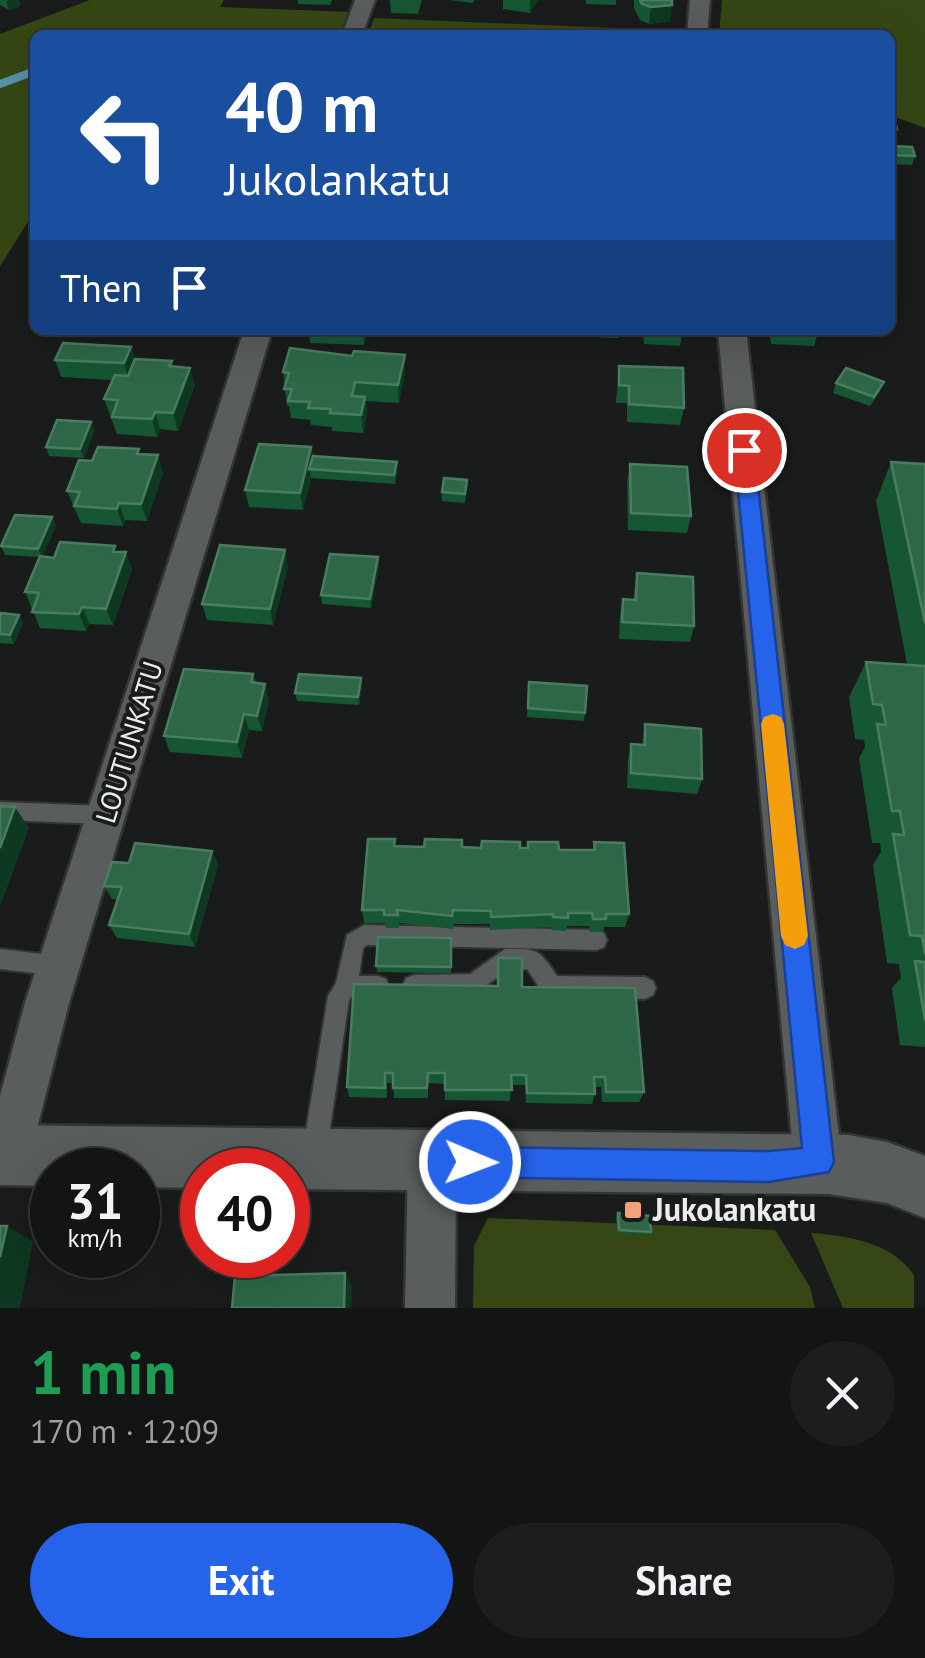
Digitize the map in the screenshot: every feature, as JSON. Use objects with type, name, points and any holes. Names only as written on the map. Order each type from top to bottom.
[{"type":"street","points":[[354,30],[365,0]]},
{"type":"street","points":[[697,30],[700,0]]},
{"type":"street","name":"LOUTUNKATU","points":[[3,1156],[256,335]]},
{"type":"street","points":[[733,335],[818,1162]]},
{"type":"street","points":[[3,1156],[769,1166],[818,1162],[864,1168],[925,1186]]},
{"type":"street","points":[[430,1308],[432,1161]]},
{"type":"lane","points":[[0,810],[106,815]]},
{"type":"lane","points":[[314,1160],[339,996],[346,987],[354,942],[364,935],[505,949],[596,940]]},
{"type":"lane","points":[[346,987],[474,984],[505,949]]},
{"type":"lane","points":[[505,949],[533,960],[550,986],[646,988]]},
{"type":"lane","points":[[0,959],[59,966]]},
{"type":"green space","points":[[90,0],[224,0],[220,7],[348,12],[342,30],[30,30],[30,219],[0,266],[0,34]]},
{"type":"green space","points":[[722,0],[925,0],[925,128],[895,117],[895,30],[719,30]]},
{"type":"green space","points":[[374,18],[660,30],[370,30]]},
{"type":"green space","points":[[488,1218],[775,1230],[810,1287],[815,1308],[473,1308],[474,1246]]},
{"type":"green space","points":[[811,1233],[854,1239],[894,1255],[914,1275],[914,1308],[843,1308]]},
{"type":"building","points":[[640,0],[672,0],[672,5],[651,7]]},
{"type":"building","points":[[895,146],[912,147],[915,156],[895,155]]},
{"type":"building","points":[[63,343],[131,347],[124,363],[55,360]]},
{"type":"building","points":[[290,348],[352,356],[354,351],[405,355],[398,385],[355,382],[352,396],[365,397],[361,415],[330,413],[331,409],[308,408],[310,402],[288,401],[292,389],[284,389],[289,373],[283,372]]},
{"type":"building","points":[[135,359],[172,361],[169,366],[190,368],[173,413],[155,412],[152,419],[112,417],[118,400],[104,399],[115,375],[128,376]]},
{"type":"building","points":[[619,366],[683,368],[684,408],[629,404],[629,386],[619,385]]},
{"type":"building","points":[[846,368],[884,382],[874,397],[836,383]]},
{"type":"building","points":[[57,420],[91,422],[80,449],[46,447]]},
{"type":"building","points":[[259,444],[311,447],[300,493],[245,490]]},
{"type":"building","points":[[98,447],[139,449],[137,454],[158,455],[141,504],[119,503],[117,509],[74,506],[80,492],[67,491],[79,460],[92,461]]},
{"type":"building","points":[[313,456],[397,462],[394,475],[309,469]]},
{"type":"building","points":[[891,462],[925,464],[925,623]]},
{"type":"building","points":[[630,464],[687,467],[691,516],[631,513]]},
{"type":"building","points":[[444,478],[467,480],[465,494],[442,492]]},
{"type":"building","points":[[15,515],[52,517],[38,549],[1,546]]},
{"type":"building","points":[[60,542],[115,546],[113,552],[126,552],[106,609],[82,607],[79,614],[32,612],[39,593],[25,592],[40,556],[54,558]]},
{"type":"building","points":[[220,545],[285,550],[270,609],[202,604]]},
{"type":"building","points":[[330,554],[378,557],[370,599],[321,595]]},
{"type":"building","points":[[637,573],[693,577],[694,626],[622,622],[623,599],[636,600]]},
{"type":"building","points":[[0,613],[19,615],[10,635],[0,634]]},
{"type":"building","points":[[866,662],[925,666],[925,954],[922,936],[910,935],[893,834],[904,835],[900,811],[892,811],[877,724],[886,725],[882,705],[873,704]]},
{"type":"building","points":[[184,669],[253,674],[251,682],[265,684],[257,716],[244,714],[237,742],[164,736]]},
{"type":"building","points":[[299,674],[361,678],[358,697],[295,693]]},
{"type":"building","points":[[529,682],[587,686],[585,713],[528,708]]},
{"type":"building","points":[[645,724],[701,729],[702,779],[631,773],[631,744],[645,745]]},
{"type":"building","points":[[0,806],[15,807],[0,848]]},
{"type":"building","points":[[368,839],[395,839],[394,846],[424,847],[425,839],[462,840],[462,847],[481,848],[482,841],[520,842],[520,848],[528,848],[528,842],[558,842],[559,850],[595,850],[594,842],[624,843],[629,914],[606,914],[606,919],[593,919],[592,913],[568,913],[568,918],[553,914],[491,917],[491,911],[453,910],[452,916],[397,910],[398,915],[384,915],[384,910],[362,910]]},
{"type":"building","points":[[135,843],[212,851],[189,934],[109,925],[122,887],[104,886],[112,862],[129,863]]},
{"type":"building","points":[[378,937],[451,938],[451,967],[376,966]]},
{"type":"building","points":[[498,958],[522,958],[522,987],[635,988],[644,1092],[606,1092],[605,1077],[594,1077],[595,1094],[527,1093],[526,1075],[511,1075],[512,1090],[445,1090],[445,1073],[428,1073],[427,1088],[393,1088],[393,1073],[385,1073],[385,1088],[347,1087],[354,984],[498,986]]},
{"type":"building","points":[[915,961],[925,962],[925,1020]]},
{"type":"building","points":[[618,1213],[650,1216],[651,1232],[619,1230]]},
{"type":"building","points":[[0,1226],[7,1226],[0,1257]]},
{"type":"building","points":[[345,1273],[344,1308],[232,1308],[235,1278],[310,1278],[310,1274]]},
{"type":"waterway","points":[[0,84],[30,73]]},
{"type":"slow traffic","points":[[773,724],[795,936]]},
{"type":"place","name":"Jukolankatu","points":[[633,1210]]},
{"type":"route","points":[[470,1162],[769,1166],[818,1162],[744,450]]}]
